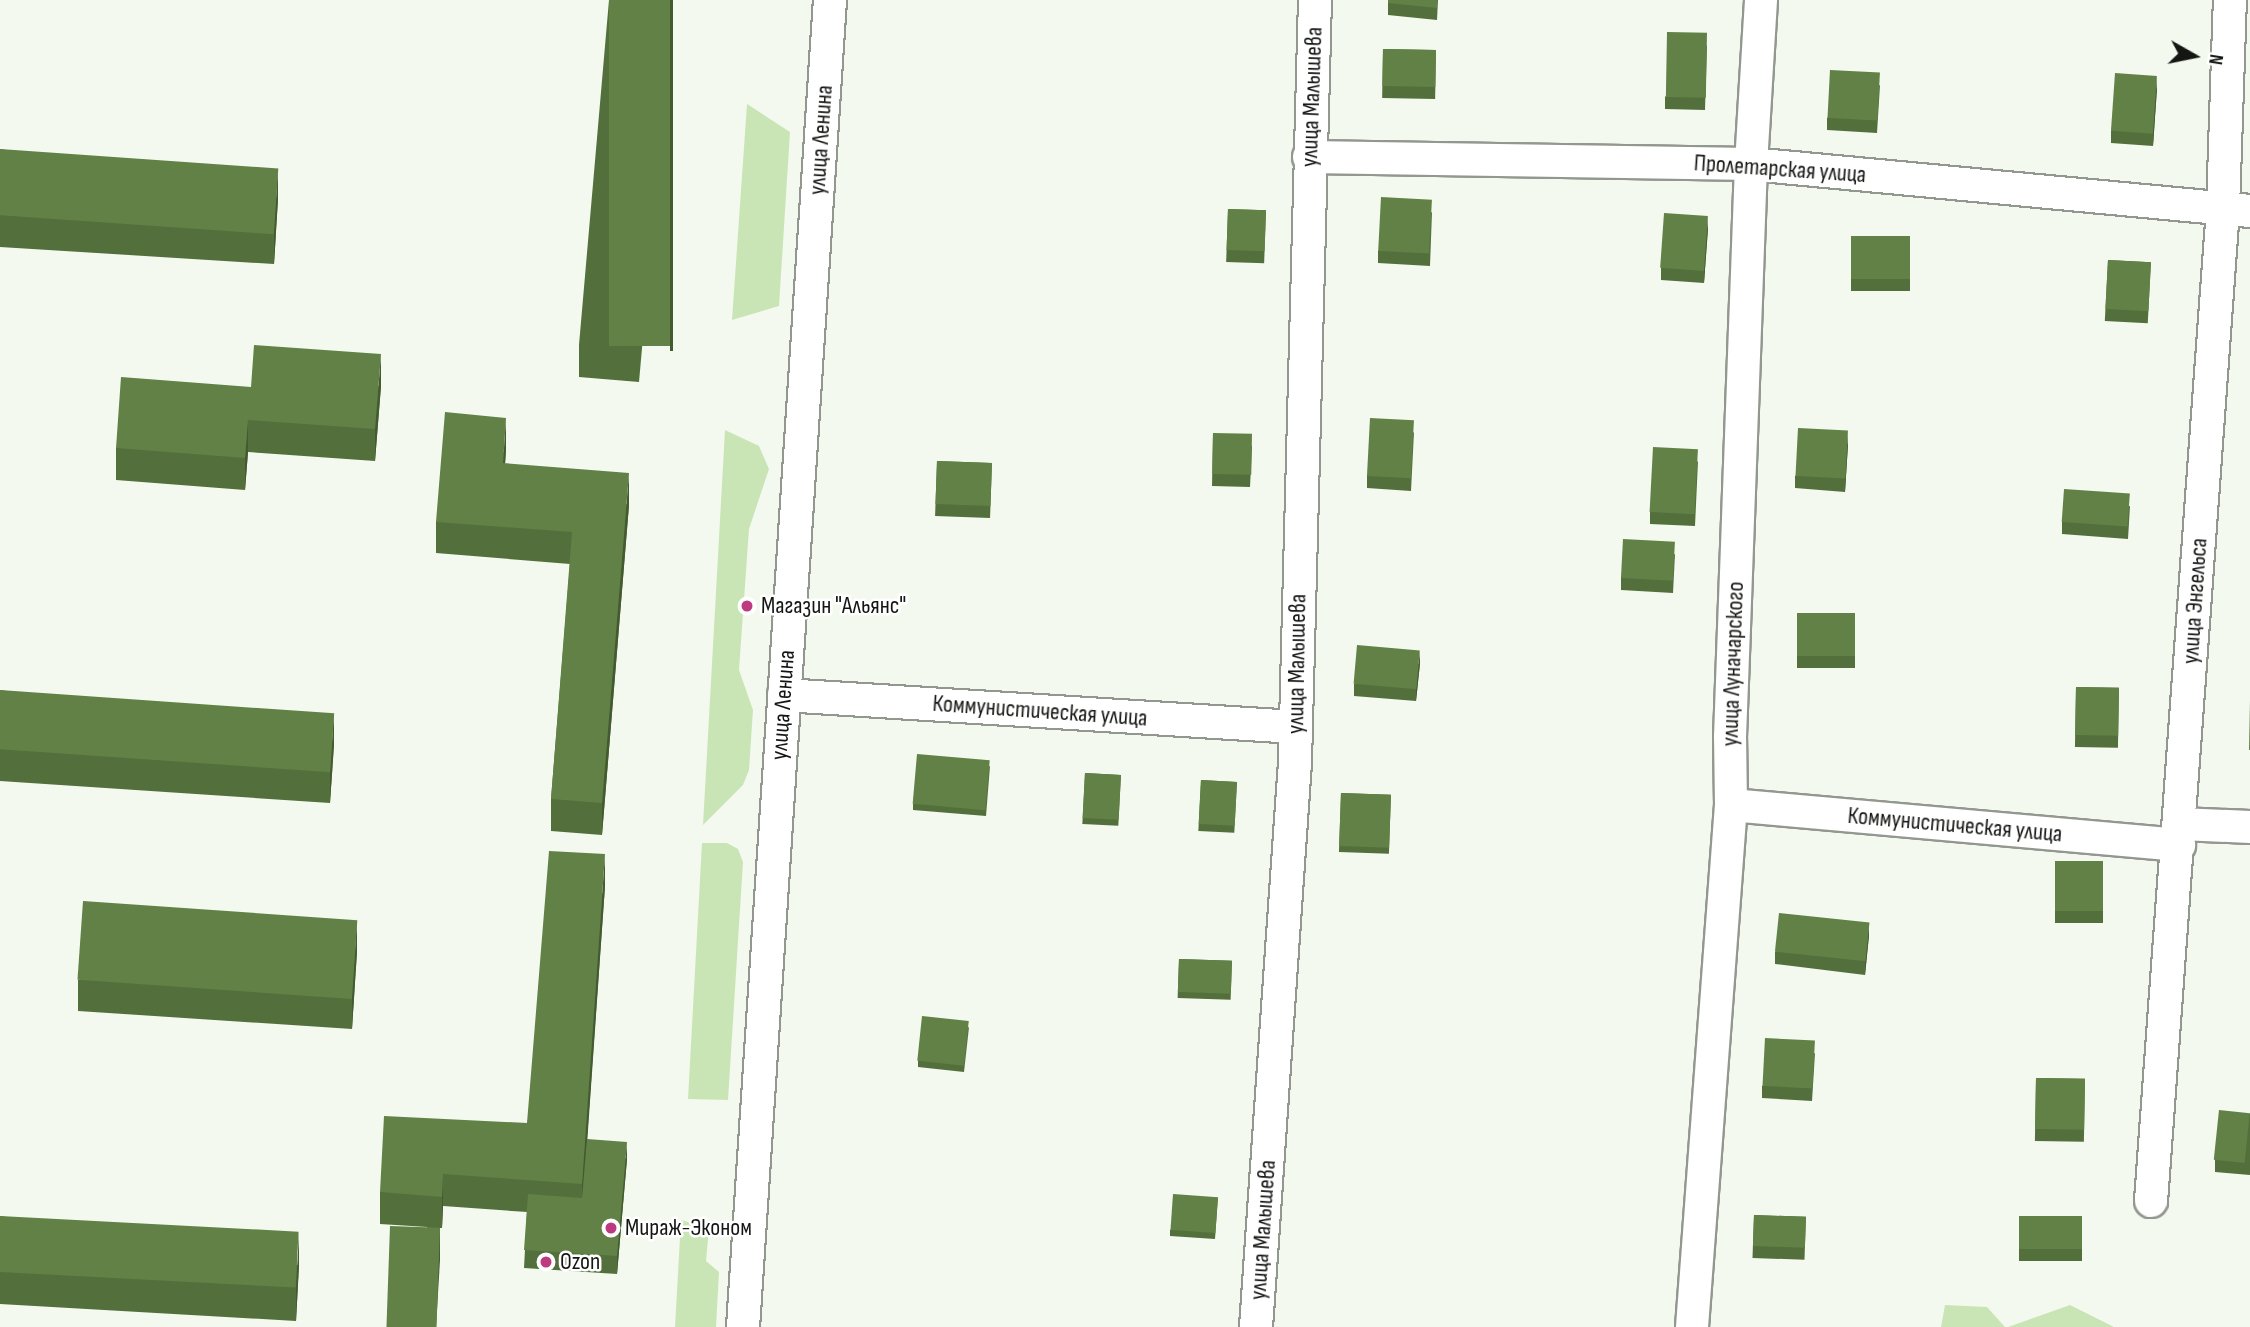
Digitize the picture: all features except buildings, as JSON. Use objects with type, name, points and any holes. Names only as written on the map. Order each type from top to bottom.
[{"type":"street","name":"улица Ленина","points":[[743,1327],[830,0]]},
{"type":"street","name":"улица Малышева","points":[[1256,1327],[1296,727],[1315,0]]},
{"type":"street","name":"улица Луначарского","points":[[1692,1327],[1731,805],[1730,737],[1751,164],[1761,0]]},
{"type":"street","name":"улица Энгельса","points":[[2151,1201],[2180,835],[2237,210],[2230,0]]},
{"type":"street","name":"Пролетарская улица","points":[[1309,157],[1751,164],[2237,210]]},
{"type":"street","name":"Коммунистическая улица","points":[[783,695],[1296,727]]},
{"type":"street","name":"Коммунистическая улица","points":[[1731,805],[2180,835],[2250,827]]},
{"type":"green space","points":[[747,104],[790,132],[779,306],[732,320]]},
{"type":"green space","points":[[725,430],[759,446],[769,469],[749,529],[739,670],[753,710],[749,770],[743,785],[703,825]]},
{"type":"green space","points":[[702,843],[727,843],[738,849],[743,862],[728,1100],[688,1099]]},
{"type":"green space","points":[[681,1220],[709,1228],[706,1261],[719,1272],[716,1327],[675,1327]]},
{"type":"green space","points":[[1945,1305],[1987,1307],[2005,1327],[1941,1327]]},
{"type":"green space","points":[[2070,1305],[2114,1327],[2008,1327]]},
{"type":"place","name":"Магазин \"Альянс\"","points":[[747,606]]},
{"type":"place","name":"Мираж-Эконом","points":[[611,1228]]},
{"type":"place","name":"Ozon","points":[[546,1262]]}]
